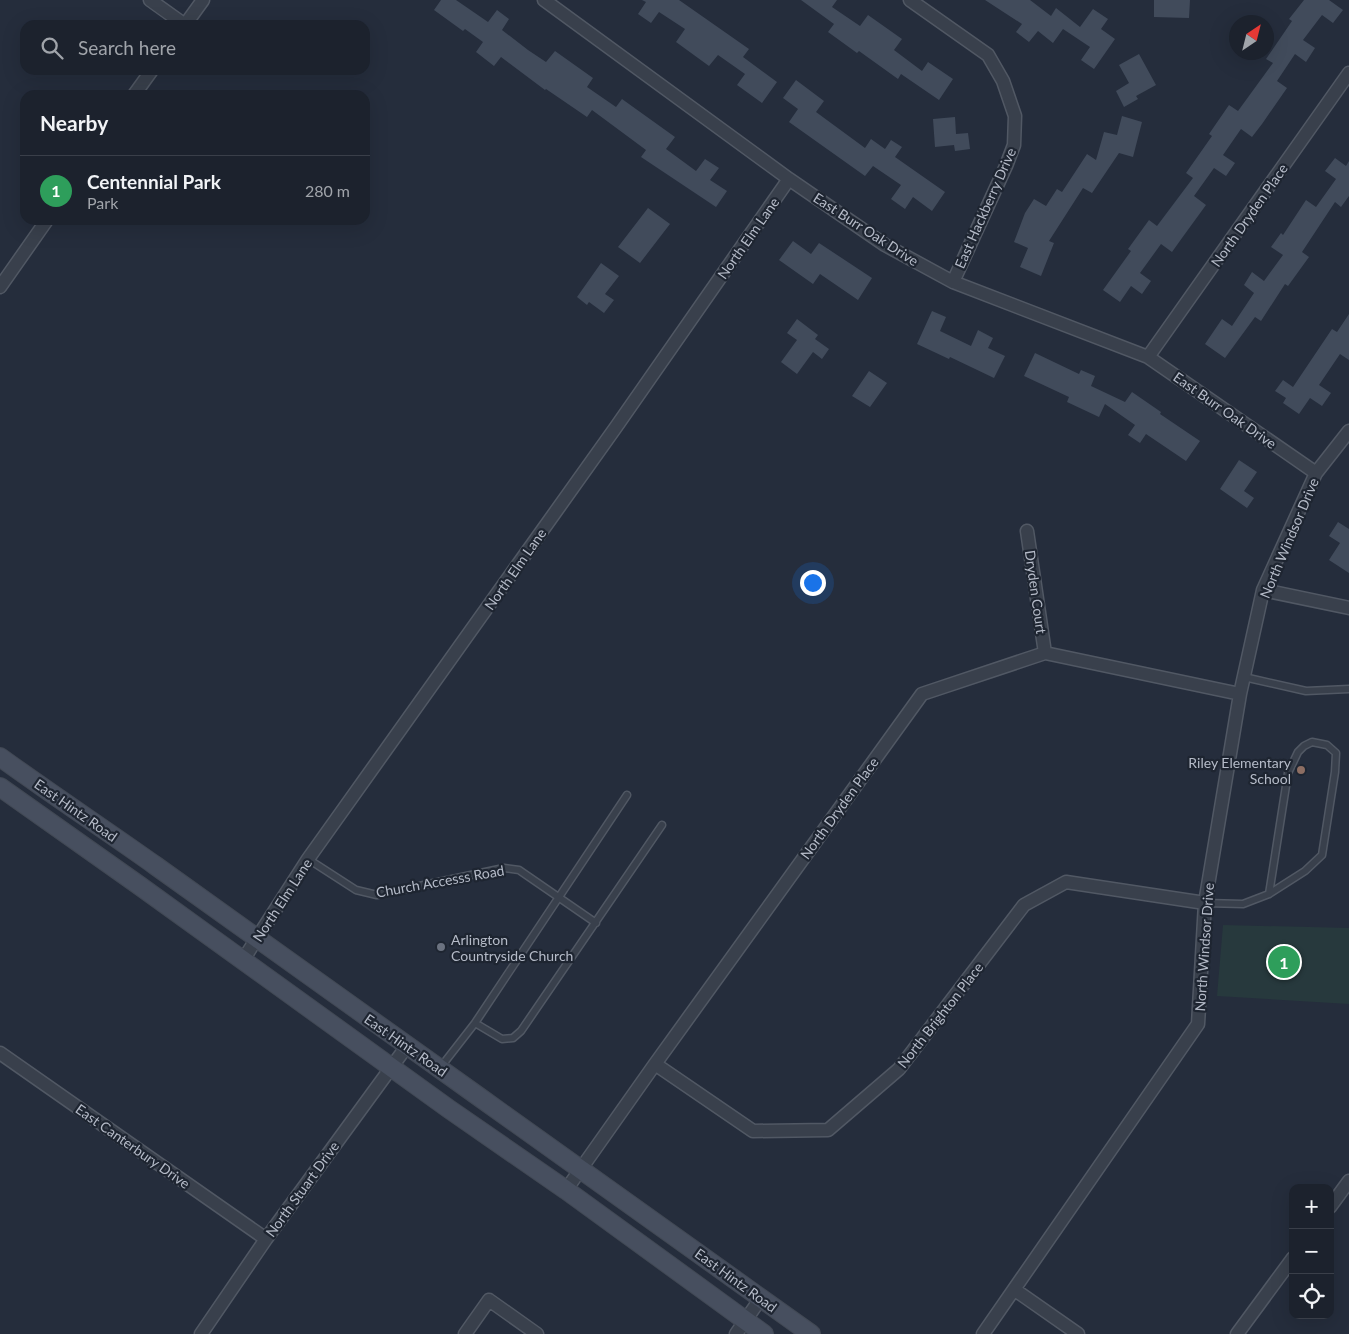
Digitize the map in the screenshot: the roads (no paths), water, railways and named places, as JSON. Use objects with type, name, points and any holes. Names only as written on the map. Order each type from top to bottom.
[{"type":"main road","name":"East Hintz Road","points":[[0,756],[511,1121],[581,1168],[811,1334]]},
{"type":"main road","name":"East Hintz Road","points":[[0,787],[566,1190],[741,1327],[764,1334]]},
{"type":"street","points":[[150,0],[178,20]]},
{"type":"street","points":[[189,20],[203,0]]},
{"type":"street","name":"East Burr Oak Drive","points":[[544,0],[789,179],[886,245],[953,282],[1148,357],[1316,473]]},
{"type":"street","name":"East Hackberry Drive","points":[[910,0],[988,55],[1003,81],[1015,116],[1014,145],[953,282]]},
{"type":"street","name":"North Dryden Place","points":[[1148,357],[1349,72]]},
{"type":"street","points":[[138,90],[148,75]]},
{"type":"street","name":"North Elm Lane","points":[[243,960],[308,859],[626,413],[789,179]]},
{"type":"street","points":[[0,287],[43,225]]},
{"type":"street","name":"North Windsor Drive","points":[[983,1334],[1198,1024],[1205,903],[1240,694],[1264,590],[1316,473],[1349,431]]},
{"type":"street","name":"Dryden Court","points":[[1028,531],[1045,653]]},
{"type":"street","points":[[1264,590],[1349,608]]},
{"type":"street","points":[[1045,653],[1240,694]]},
{"type":"street","name":"North Dryden Place","points":[[566,1190],[654,1064],[922,694],[1045,653]]},
{"type":"street","name":"North Brighton Place","points":[[654,1064],[753,1131],[828,1130],[899,1069],[1024,905],[1066,882],[1205,903]]},
{"type":"street","name":"North Stuart Drive","points":[[201,1334],[266,1239],[407,1046]]},
{"type":"street","name":"East Canterbury Drive","points":[[0,1052],[266,1239]]},
{"type":"street","points":[[1334,1202],[1349,1181]]},
{"type":"street","points":[[1237,1334],[1289,1263]]},
{"type":"street","points":[[1015,1290],[1078,1334]]},
{"type":"street","points":[[741,1327],[761,1298]]},
{"type":"street","points":[[465,1334],[489,1300],[537,1334]]},
{"type":"lane","points":[[1244,677],[1306,691],[1349,689]]},
{"type":"lane","points":[[1205,903],[1243,904],[1268,894],[1305,872],[1322,855],[1335,772],[1336,753],[1327,746],[1312,742],[1304,746],[1298,752],[1288,773],[1268,894]]},
{"type":"lane","points":[[439,1069],[475,1023],[627,796]]},
{"type":"lane","points":[[475,1023],[502,1039],[513,1038],[520,1031],[662,825]]},
{"type":"lane","name":"Church Accesss Road","points":[[308,859],[356,890],[376,895],[504,868],[519,870],[596,922]]},
{"type":"place","name":"Riley Elementary School","points":[[1301,770]]},
{"type":"place","name":"Arlington Countryside Church","points":[[441,947]]},
{"type":"place","name":"Centennial Park","points":[[1284,962]]}]
